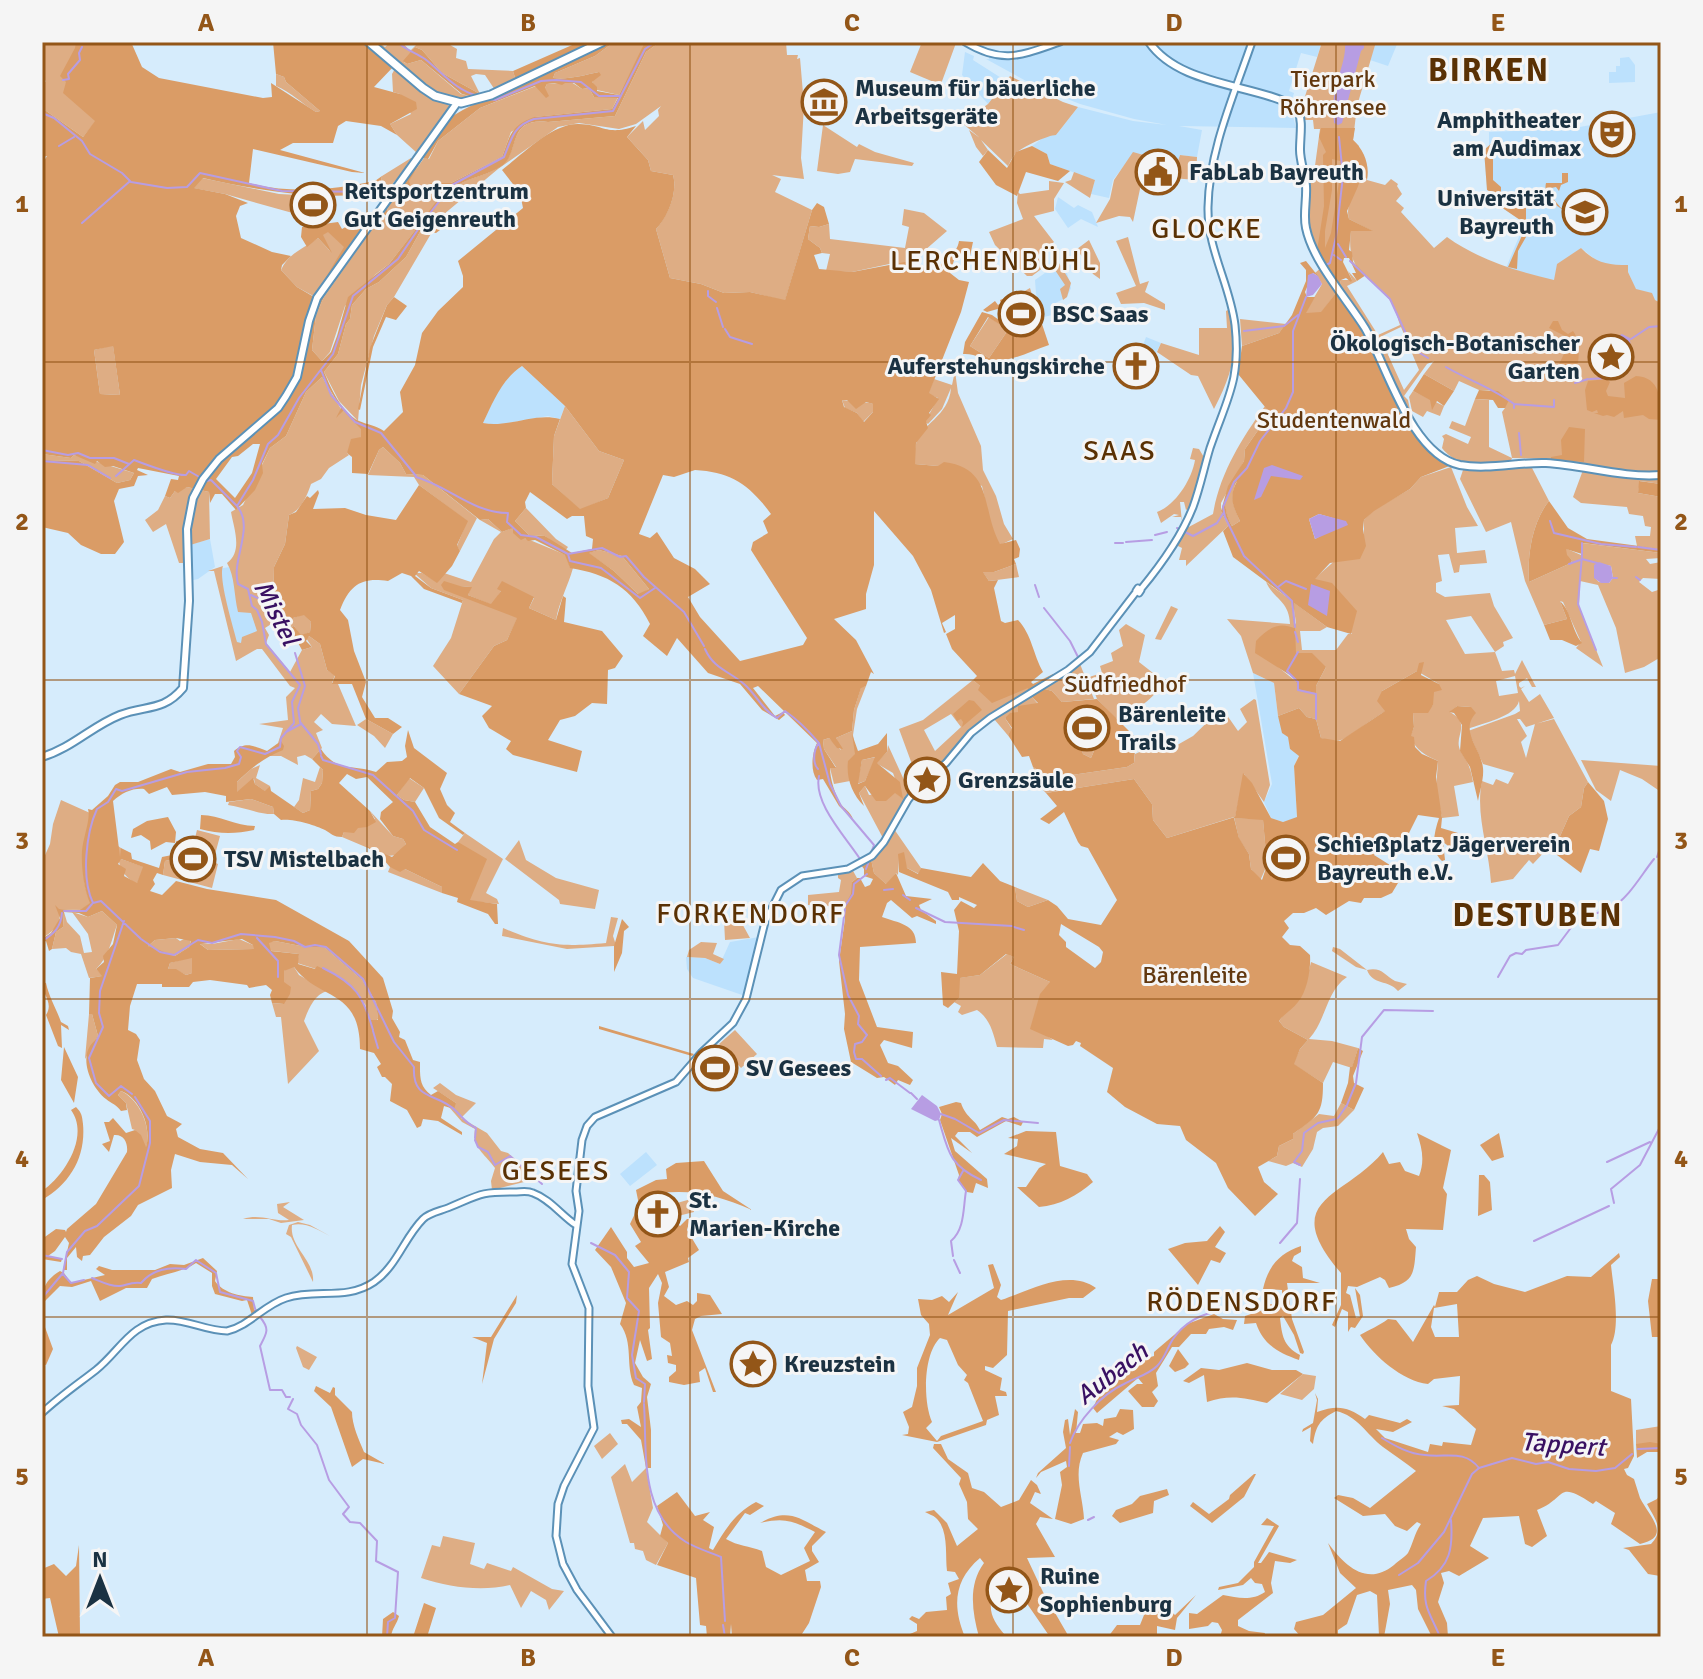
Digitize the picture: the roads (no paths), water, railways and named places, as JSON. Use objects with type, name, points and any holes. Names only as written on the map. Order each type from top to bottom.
[{"type":"main road","points":[[369,42],[423,88],[456,106]]},
{"type":"main road","points":[[42,757],[66,748],[120,715],[163,705],[183,688],[190,590],[187,529],[193,498],[207,473],[226,452],[278,408],[286,396],[297,377],[317,298],[447,117],[456,106],[514,85],[602,42]]},
{"type":"main road","points":[[1149,42],[1161,56],[1180,69],[1298,108],[1302,129],[1300,152],[1306,185],[1306,228],[1325,266],[1367,331],[1391,386],[1410,419],[1441,456],[1465,466],[1536,463],[1661,475]]},
{"type":"street","points":[[965,42],[986,54],[1003,57],[1060,42]]},
{"type":"street","points":[[612,1637],[577,1590],[563,1564],[556,1536],[558,1504],[564,1486],[594,1428],[588,1386],[589,1308],[572,1268],[579,1205],[576,1188],[584,1132],[591,1120],[658,1092],[680,1079],[740,1013],[765,922],[781,890],[802,876],[855,867],[878,851],[918,786],[990,718],[1081,660],[1160,566],[1192,510],[1212,444],[1234,388],[1237,360],[1233,310],[1218,266],[1208,221],[1210,184],[1220,137],[1233,88],[1252,42]]},
{"type":"street","points":[[42,1413],[97,1369],[133,1332],[151,1323],[172,1321],[227,1331],[287,1298],[309,1293],[347,1293],[366,1286],[387,1270],[426,1216],[477,1194],[531,1192],[576,1225]]},
{"type":"waterway","points":[[397,42],[425,59],[456,85],[478,96]]},
{"type":"waterway","name":"Mistel","points":[[423,222],[452,185],[504,157],[514,134],[527,122],[613,111],[645,49],[655,42]]},
{"type":"waterway","points":[[63,80],[69,79],[68,74],[80,60],[82,47]]},
{"type":"waterway","points":[[489,99],[495,100],[541,81],[556,80],[581,82],[599,96],[621,96]]},
{"type":"waterway","points":[[42,113],[54,118],[82,141],[90,154],[131,182],[167,188],[187,187],[200,173],[282,191],[377,192],[391,189]]},
{"type":"waterway","points":[[59,146],[74,137]]},
{"type":"waterway","name":"Aubach","points":[[1326,265],[1330,263],[1336,237],[1343,176],[1339,137]]},
{"type":"waterway","points":[[82,223],[129,182]]},
{"type":"waterway","points":[[397,188],[452,185]]},
{"type":"waterway","name":"Mistel","points":[[421,225],[398,259],[353,296],[333,354],[299,398],[278,435],[268,444],[253,480],[237,506],[244,524],[237,564],[238,584],[248,589],[252,606],[262,622],[266,644],[300,685],[292,702],[294,723],[281,738],[280,747],[265,754],[240,747],[237,751],[241,757],[239,764],[187,772],[122,791],[116,789],[108,802],[97,809],[93,819],[86,869],[93,903],[101,901],[141,939],[160,952],[174,955],[198,940],[212,943],[241,934],[275,937],[305,947],[326,947],[363,979],[394,1042],[414,1067],[417,1086],[449,1105],[476,1128],[475,1138]]},
{"type":"waterway","name":"Aubach","points":[[1338,244],[1346,257]]},
{"type":"waterway","points":[[1334,255],[1341,260]]},
{"type":"waterway","name":"Aubach","points":[[1350,261],[1390,299],[1413,349],[1428,358]]},
{"type":"waterway","points":[[708,291],[708,296],[716,302]]},
{"type":"waterway","points":[[1295,627],[1292,601],[1244,556],[1223,507],[1234,482],[1247,468],[1260,441],[1286,408],[1293,392],[1293,331],[1306,297]]},
{"type":"waterway","points":[[717,308],[723,327]]},
{"type":"waterway","points":[[1244,331],[1284,326],[1298,315]]},
{"type":"waterway","points":[[1631,339],[1649,327],[1661,326]]},
{"type":"waterway","points":[[725,329],[730,337],[752,344]]},
{"type":"waterway","points":[[1615,371],[1623,366]]},
{"type":"waterway","name":"Aubach","points":[[1446,367],[1498,393],[1514,404],[1514,408]]},
{"type":"waterway","points":[[321,370],[331,395],[355,422],[381,433],[416,476]]},
{"type":"waterway","points":[[1590,379],[1606,378],[1614,372]]},
{"type":"waterway","points":[[1575,383],[1588,379]]},
{"type":"waterway","points":[[1514,404],[1554,407],[1554,400]]},
{"type":"waterway","name":"Aubach","points":[[1519,433],[1521,455]]},
{"type":"waterway","points":[[42,450],[68,455],[78,453],[90,458],[114,458],[129,464]]},
{"type":"waterway","points":[[116,476],[134,460],[175,474],[186,475],[189,471],[201,478]]},
{"type":"waterway","points":[[42,461],[88,465],[110,478]]},
{"type":"waterway","points":[[416,477],[483,509],[508,513],[507,522],[521,535],[536,537],[568,554],[602,548],[620,557],[626,556],[644,577],[684,612],[704,646]]},
{"type":"waterway","points":[[206,481],[211,480],[236,505]]},
{"type":"waterway","points":[[1177,528],[1193,536],[1217,523],[1224,512]]},
{"type":"waterway","name":"Aubach","points":[[1550,521],[1554,533],[1601,544],[1636,547]]},
{"type":"waterway","points":[[1155,535],[1167,532]]},
{"type":"waterway","points":[[1126,542],[1152,540]]},
{"type":"waterway","points":[[1115,543],[1123,543]]},
{"type":"waterway","points":[[1582,543],[1582,554]]},
{"type":"waterway","name":"Aubach","points":[[1638,547],[1661,550]]},
{"type":"waterway","points":[[568,554],[570,561],[601,568],[640,598],[655,588]]},
{"type":"waterway","points":[[1582,555],[1578,604],[1596,650]]},
{"type":"waterway","points":[[1582,559],[1597,563]]},
{"type":"waterway","points":[[1569,564],[1580,560]]},
{"type":"waterway","points":[[1636,577],[1640,580]]},
{"type":"waterway","points":[[1278,587],[1286,581],[1306,589]]},
{"type":"waterway","points":[[1035,585],[1039,597]]},
{"type":"waterway","points":[[251,595],[264,601],[265,610],[274,612]]},
{"type":"waterway","points":[[1044,608],[1070,641],[1078,657]]},
{"type":"waterway","points":[[1295,632],[1298,642]]},
{"type":"waterway","points":[[287,633],[292,643]]},
{"type":"waterway","points":[[705,649],[713,661],[744,684],[772,715],[777,718],[785,711],[818,742]]},
{"type":"waterway","points":[[1298,652],[1287,671],[1298,682],[1298,690],[1316,694],[1316,719]]},
{"type":"waterway","points":[[295,653],[305,686],[298,708],[300,721]]},
{"type":"waterway","points":[[300,722],[318,744],[321,754]]},
{"type":"waterway","name":"Mistel","points":[[286,732],[301,724]]},
{"type":"waterway","points":[[819,743],[830,784],[841,806],[874,845],[871,853]]},
{"type":"waterway","points":[[818,744],[814,756],[818,769]]},
{"type":"waterway","points":[[321,756],[323,760],[373,775],[413,811],[424,830],[457,850]]},
{"type":"waterway","points":[[819,776],[818,786],[825,808],[860,859]]},
{"type":"waterway","name":"Aubach","points":[[1657,857],[1661,845]]},
{"type":"waterway","name":"Aubach","points":[[1575,922],[1617,904],[1654,859]]},
{"type":"waterway","points":[[866,869],[869,861]]},
{"type":"waterway","points":[[845,906],[853,894],[854,884],[867,874]]},
{"type":"waterway","points":[[884,890],[893,889]]},
{"type":"waterway","points":[[903,895],[910,900]]},
{"type":"waterway","points":[[64,911],[86,911],[92,904]]},
{"type":"waterway","points":[[916,908],[945,922],[1012,926]]},
{"type":"waterway","points":[[845,909],[839,955],[848,995],[859,1016],[858,1024],[867,1035],[862,1042],[855,1044],[854,1052],[856,1059],[862,1059],[881,1076]]},
{"type":"waterway","points":[[42,941],[56,930],[62,913]]},
{"type":"waterway","name":"Mistel","points":[[124,921],[100,991],[99,1013],[103,1027],[89,1058],[96,1083],[109,1096],[121,1086],[132,1094]]},
{"type":"waterway","name":"Aubach","points":[[1498,977],[1510,956],[1558,945],[1573,925]]},
{"type":"waterway","points":[[1014,927],[1024,930]]},
{"type":"waterway","points":[[257,938],[278,961]]},
{"type":"waterway","points":[[278,962],[278,977]]},
{"type":"waterway","points":[[323,968],[357,992],[373,1030]]},
{"type":"waterway","name":"Aubach","points":[[1338,1118],[1356,1083],[1362,1037],[1384,1010],[1433,1011]]},
{"type":"waterway","points":[[373,1031],[378,1048]]},
{"type":"waterway","points":[[886,1080],[890,1078],[910,1093]]},
{"type":"waterway","points":[[911,1093],[917,1099]]},
{"type":"waterway","name":"Mistel","points":[[42,1298],[63,1273],[67,1252],[85,1231],[97,1226],[139,1186],[150,1143],[150,1121],[135,1097]]},
{"type":"waterway","points":[[941,1114],[979,1133],[1004,1120],[1038,1123]]},
{"type":"waterway","name":"Aubach","points":[[1300,1165],[1294,1162],[1302,1151],[1304,1133],[1318,1123],[1336,1119]]},
{"type":"waterway","points":[[939,1120],[951,1156],[962,1169],[981,1180]]},
{"type":"waterway","points":[[1614,1203],[1611,1189],[1640,1165],[1661,1125]]},
{"type":"waterway","points":[[475,1140],[478,1147],[488,1152],[495,1165],[510,1156],[542,1184]]},
{"type":"waterway","points":[[1607,1162],[1650,1142]]},
{"type":"waterway","points":[[953,1256],[951,1241],[961,1224],[966,1191],[958,1180],[963,1171]]},
{"type":"waterway","name":"Aubach","points":[[1280,1243],[1297,1223],[1300,1179]]},
{"type":"waterway","points":[[1534,1241],[1609,1206]]},
{"type":"waterway","points":[[591,1243],[615,1255],[629,1272],[627,1298],[639,1311],[632,1355],[636,1378],[645,1384],[644,1402]]},
{"type":"waterway","points":[[42,1255],[62,1259]]},
{"type":"waterway","points":[[92,1278],[117,1286],[141,1283],[156,1272],[186,1269],[196,1260],[216,1273],[220,1292],[253,1301],[256,1312]]},
{"type":"waterway","points":[[954,1260],[960,1273]]},
{"type":"waterway","points":[[63,1274],[71,1283],[84,1280]]},
{"type":"waterway","name":"Aubach","points":[[1070,1443],[1079,1425],[1107,1394],[1157,1366],[1182,1328],[1200,1317],[1220,1312]]},
{"type":"waterway","points":[[260,1317],[266,1328],[260,1346],[270,1390],[282,1390],[286,1397],[290,1397]]},
{"type":"waterway","points":[[293,1399],[288,1409],[297,1414],[301,1425],[317,1445],[329,1480],[349,1507],[343,1514],[350,1522],[360,1523],[377,1541],[376,1561],[398,1572],[395,1618],[388,1622],[387,1637]]},
{"type":"waterway","points":[[644,1404],[646,1461],[653,1498],[671,1530],[686,1542],[721,1557],[725,1621]]},
{"type":"waterway","points":[[1382,1438],[1413,1453],[1461,1456],[1479,1468]]},
{"type":"waterway","name":"Aubach","points":[[1069,1466],[1070,1447]]},
{"type":"waterway","name":"Tappert","points":[[1638,1449],[1661,1448]]},
{"type":"waterway","name":"Tappert","points":[[1399,1575],[1418,1563],[1444,1532],[1472,1474],[1479,1468],[1512,1458],[1596,1471],[1615,1468],[1632,1454]]},
{"type":"waterway","points":[[1088,1520],[1094,1517]]},
{"type":"waterway","points":[[1440,1637],[1428,1610],[1425,1590],[1426,1581],[1441,1569],[1449,1555],[1451,1520]]},
{"type":"waterway","points":[[723,1625],[725,1637]]},
{"type":"place","name":"Museum für bäuerliche Arbeitsgeräte","points":[[824,102]]},
{"type":"place","name":"Amphitheater am Audimax","points":[[1612,134]]},
{"type":"place","name":"FabLab Bayreuth","points":[[1158,172]]},
{"type":"place","name":"Reitsportzentrum Gut Geigenreuth","points":[[313,205]]},
{"type":"place","name":"Universität Bayreuth","points":[[1585,212]]},
{"type":"place","name":"BSC Saas","points":[[1021,314]]},
{"type":"place","name":"Ökologisch-Botanischer Garten","points":[[1611,357]]},
{"type":"place","name":"Auferstehungskirche","points":[[1136,366]]},
{"type":"place","name":"Bärenleite Trails","points":[[1087,728]]},
{"type":"place","name":"Grenzsäule","points":[[927,780]]},
{"type":"place","name":"Schießplatz Jägerverein Bayreuth e.V.","points":[[1286,858]]},
{"type":"place","name":"TSV Mistelbach","points":[[193,859]]},
{"type":"place","name":"SV Gesees","points":[[715,1068]]},
{"type":"place","name":"St. Marien-Kirche","points":[[658,1214]]},
{"type":"place","name":"Kreuzstein","points":[[753,1364]]},
{"type":"place","name":"Ruine Sophienburg","points":[[1009,1590]]},
{"type":"district","name":"BIRKEN","points":[[1489,70]]},
{"type":"district","name":"GLOCKE","points":[[1207,229]]},
{"type":"district","name":"LERCHENBÜHL","points":[[994,261]]},
{"type":"district","name":"SAAS","points":[[1120,451]]},
{"type":"district","name":"FORKENDORF","points":[[751,914]]},
{"type":"district","name":"DESTUBEN","points":[[1538,915]]},
{"type":"district","name":"GESEES","points":[[556,1171]]},
{"type":"district","name":"RÖDENSDORF","points":[[1242,1302]]},
{"type":"park label","name":"Tierpark Röhrensee","points":[[1333,93]]},
{"type":"park label","name":"Studentenwald","points":[[1334,420]]},
{"type":"park label","name":"Südfriedhof","points":[[1125,684]]},
{"type":"park label","name":"Bärenleite","points":[[1195,975]]}]
